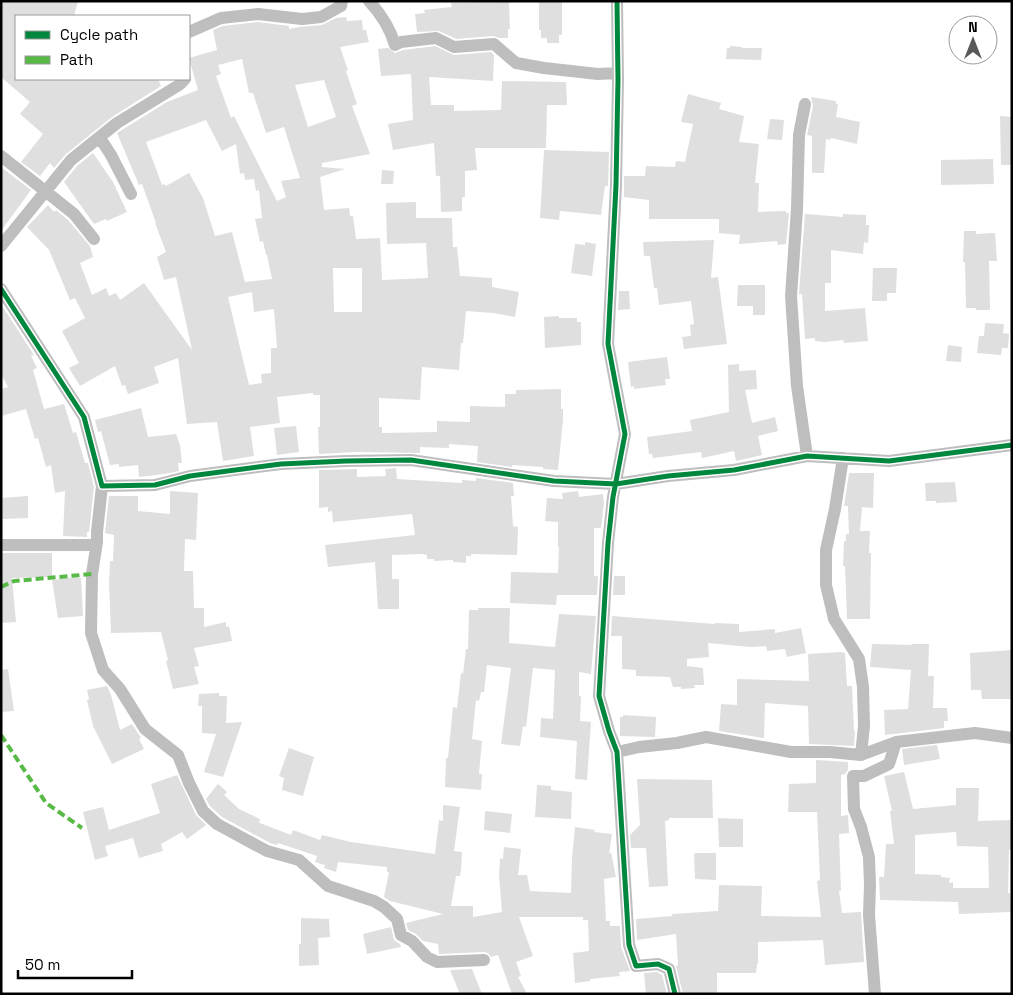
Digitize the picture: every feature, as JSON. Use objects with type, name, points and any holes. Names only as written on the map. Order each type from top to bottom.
[{"type":"street","points":[[190,32],[221,18],[258,14],[302,19],[321,17],[341,6],[342,1]]},
{"type":"street","points":[[369,1],[383,18],[391,32],[394,45],[401,42],[436,38],[454,47],[494,44],[516,63],[598,74],[617,73]]},
{"type":"street","points":[[617,1],[616,185],[608,344],[625,434],[608,543],[599,696],[617,752],[629,946],[636,966],[658,964],[669,969],[675,994]]},
{"type":"street","points":[[1,246],[71,160],[117,124],[180,85],[184,80]]},
{"type":"street","points":[[805,104],[799,134],[797,208],[791,296],[797,386],[807,456]]},
{"type":"street","points":[[100,138],[112,155],[131,194]]},
{"type":"street","points":[[1,156],[74,214],[94,239]]},
{"type":"street","points":[[1,289],[84,417],[102,486],[92,574],[91,633],[103,670],[120,689],[145,729],[178,755],[188,784],[203,811],[217,824],[237,836],[267,851],[299,860],[328,886],[374,901],[384,907],[397,919],[401,935],[412,942],[427,957],[437,962],[484,960]]},
{"type":"street","points":[[102,486],[155,484],[190,476],[281,464],[411,460],[554,481],[616,484],[668,476],[734,470],[807,456],[889,461],[1012,444]]},
{"type":"street","points":[[842,458],[835,509],[826,550],[826,585],[834,619],[859,659],[863,687],[864,726],[861,754]]},
{"type":"street","points":[[1,545],[93,545],[97,542]]},
{"type":"street","points":[[617,752],[706,737],[791,752],[861,754],[896,742],[975,733],[1012,738]]},
{"type":"street","points":[[875,994],[869,915],[869,857],[854,809],[853,776],[864,776],[889,764],[896,742]]},
{"type":"building","points":[[1,1],[78,1],[74,15],[15,15],[15,80],[158,80],[161,86],[112,117],[66,154],[54,168],[50,163],[40,176],[21,162],[43,134],[20,114],[30,102],[1,77]]},
{"type":"building","points":[[509,2],[510,29],[508,29],[508,38],[493,36],[456,39],[439,31],[417,32],[415,14],[425,13],[424,10],[452,7],[451,3]]},
{"type":"building","points":[[539,2],[562,2],[562,35],[559,35],[559,43],[547,43],[547,38],[541,38],[541,30],[539,30]]},
{"type":"building","points":[[346,17],[347,21],[362,20],[363,30],[366,30],[369,42],[340,47],[357,104],[352,106],[370,154],[322,163],[322,167],[345,169],[320,177],[324,210],[349,208],[350,216],[353,216],[356,239],[380,238],[382,280],[428,278],[426,243],[387,244],[386,203],[416,202],[416,218],[452,218],[453,247],[457,247],[460,276],[492,278],[492,287],[519,292],[515,317],[466,311],[459,370],[422,367],[420,400],[379,398],[379,427],[382,427],[382,433],[437,432],[437,421],[470,422],[470,406],[505,407],[505,394],[516,394],[516,390],[561,389],[563,420],[558,470],[543,469],[543,467],[512,465],[512,467],[477,462],[478,446],[449,444],[449,448],[420,447],[420,453],[356,452],[319,454],[320,395],[313,395],[313,393],[277,397],[280,423],[250,427],[254,456],[223,461],[217,422],[187,424],[178,358],[154,367],[159,383],[128,394],[125,385],[122,386],[115,366],[80,386],[69,368],[79,363],[62,331],[85,318],[75,298],[70,300],[49,250],[27,227],[48,205],[54,212],[56,210],[68,220],[90,246],[93,257],[80,263],[92,295],[106,288],[109,296],[116,293],[120,300],[144,283],[192,350],[176,277],[164,280],[157,257],[166,252],[142,184],[139,185],[117,133],[167,102],[198,90],[190,58],[217,50],[213,30],[223,26],[258,22],[289,26],[289,29],[322,25],[336,18]],"holes":[[[242,59],[249,93],[253,93],[266,133],[284,127],[300,178],[281,181],[286,197],[277,201],[234,116],[231,118],[216,76],[221,74],[218,65]],[[324,80],[336,117],[308,127],[295,85]],[[206,120],[222,151],[236,144],[240,174],[244,173],[245,180],[254,179],[256,191],[259,190],[262,218],[255,219],[260,242],[263,241],[267,255],[272,279],[245,282],[232,232],[215,236],[203,198],[189,173],[166,186],[165,184],[162,185],[146,142]],[[333,268],[362,268],[362,312],[334,312]],[[252,292],[254,312],[274,309],[277,348],[271,348],[271,373],[261,374],[262,383],[249,385],[228,297]]]},
{"type":"building","points":[[435,46],[454,55],[491,52],[494,55],[493,81],[429,77],[431,105],[454,105],[454,111],[501,110],[502,81],[566,82],[567,105],[547,105],[546,148],[475,148],[477,170],[465,171],[465,197],[462,197],[462,211],[441,212],[440,176],[436,176],[434,143],[393,150],[388,124],[413,120],[411,74],[381,76],[378,49],[388,48],[395,53],[403,50]]},
{"type":"building","points":[[730,46],[762,48],[761,60],[726,59],[727,48],[730,48]]},
{"type":"building","points":[[688,94],[721,103],[719,109],[744,116],[739,142],[759,144],[755,183],[759,183],[758,212],[786,211],[786,213],[789,213],[786,244],[778,245],[777,241],[739,244],[740,235],[719,233],[719,219],[649,219],[649,200],[624,197],[624,176],[645,176],[646,166],[675,167],[676,161],[685,162],[693,124],[681,122]]},
{"type":"building","points":[[811,97],[836,101],[836,104],[838,104],[836,117],[860,122],[857,144],[831,138],[830,140],[826,139],[824,173],[812,173],[812,136],[807,135],[813,106]]},
{"type":"building","points":[[1000,116],[1012,117],[1012,165],[1001,165]]},
{"type":"building","points":[[770,119],[784,120],[782,140],[767,139]]},
{"type":"building","points":[[544,150],[609,152],[608,186],[605,186],[601,215],[560,211],[559,220],[540,218]]},
{"type":"building","points":[[93,153],[113,182],[127,212],[107,221],[106,219],[94,224],[64,182],[77,166]]},
{"type":"building","points":[[993,159],[994,184],[941,185],[941,160]]},
{"type":"building","points":[[1,167],[31,190],[1,231]]},
{"type":"building","points":[[382,170],[394,171],[393,184],[381,184]]},
{"type":"building","points":[[805,214],[843,217],[843,214],[866,215],[866,225],[869,225],[868,243],[864,242],[863,254],[831,250],[831,283],[825,283],[825,311],[865,308],[868,341],[844,343],[843,340],[825,342],[815,341],[815,338],[805,339],[802,294],[799,294]]},
{"type":"building","points":[[964,231],[976,231],[976,234],[995,233],[997,261],[989,261],[990,310],[966,308],[965,262],[963,262]]},
{"type":"building","points":[[714,240],[711,278],[718,277],[727,344],[684,349],[682,337],[691,336],[690,325],[694,324],[691,301],[659,305],[657,288],[654,288],[650,256],[644,256],[643,242]]},
{"type":"building","points":[[585,242],[596,244],[592,276],[571,273],[575,244],[585,245]]},
{"type":"building","points":[[873,268],[897,268],[896,293],[887,293],[887,301],[872,301]]},
{"type":"building","points":[[738,285],[765,285],[765,315],[753,315],[753,306],[737,306]]},
{"type":"building","points":[[619,291],[629,291],[630,309],[618,310]]},
{"type":"building","points":[[1,304],[34,355],[31,356],[37,368],[33,370],[44,409],[64,404],[73,433],[76,432],[85,463],[88,463],[94,487],[87,537],[63,536],[65,491],[55,493],[51,465],[46,467],[38,438],[35,439],[26,409],[1,416],[1,389],[8,387],[1,374]]},
{"type":"building","points":[[559,316],[559,318],[577,318],[577,322],[581,322],[581,345],[545,348],[544,317]]},
{"type":"building","points":[[985,323],[1004,324],[1003,333],[1009,334],[1008,348],[1002,348],[1001,355],[977,353],[979,336],[984,336]]},
{"type":"building","points":[[948,345],[962,347],[961,362],[946,361]]},
{"type":"building","points":[[667,357],[670,379],[665,379],[666,385],[634,389],[634,386],[631,387],[628,362]]},
{"type":"building","points":[[739,364],[739,371],[756,370],[757,389],[745,390],[752,423],[775,417],[778,431],[758,436],[762,455],[736,461],[734,451],[702,458],[701,452],[653,458],[652,454],[649,454],[647,437],[692,431],[690,420],[729,412],[728,365]]},
{"type":"building","points":[[141,408],[148,437],[176,434],[180,445],[182,463],[178,463],[179,471],[139,477],[138,465],[119,467],[119,464],[110,465],[101,431],[98,432],[95,420]]},
{"type":"building","points":[[296,426],[299,452],[277,455],[274,428]]},
{"type":"building","points":[[396,468],[397,479],[462,483],[462,480],[476,481],[476,478],[513,483],[514,496],[511,496],[513,526],[518,527],[517,555],[471,554],[471,556],[466,556],[466,563],[453,562],[453,560],[434,561],[434,559],[427,559],[427,555],[422,554],[392,555],[392,579],[399,579],[399,609],[378,609],[375,562],[328,567],[325,545],[415,535],[412,514],[333,522],[332,511],[328,512],[328,507],[319,508],[319,470],[357,469],[357,477],[386,476],[385,469]]},
{"type":"building","points":[[849,473],[874,473],[873,508],[862,507],[860,531],[870,531],[870,619],[847,619],[845,566],[843,566],[844,541],[846,541],[846,534],[849,534],[848,506],[844,506]]},
{"type":"building","points":[[955,482],[957,502],[936,503],[936,501],[926,501],[925,483]]},
{"type":"building","points":[[170,491],[198,493],[196,540],[185,539],[184,571],[193,571],[194,608],[204,608],[204,627],[226,622],[226,627],[229,626],[232,641],[194,648],[199,666],[194,667],[199,684],[173,689],[161,632],[111,633],[109,584],[110,561],[113,561],[114,535],[105,533],[109,496],[138,496],[138,511],[170,514]]},
{"type":"building","points":[[578,491],[579,497],[603,494],[604,503],[601,528],[594,528],[594,576],[598,576],[597,595],[557,595],[556,605],[510,603],[511,572],[558,573],[558,522],[545,521],[547,498],[563,499],[562,493]]},
{"type":"building","points":[[28,496],[28,518],[1,519],[1,498]]},
{"type":"building","points":[[1,553],[52,553],[52,577],[12,578],[16,622],[1,623]]},
{"type":"building","points":[[614,576],[625,576],[625,595],[613,595]]},
{"type":"building","points":[[81,578],[83,616],[58,618],[52,580]]},
{"type":"building","points":[[478,608],[510,608],[509,643],[555,647],[559,614],[596,616],[591,674],[579,672],[579,696],[581,696],[580,721],[591,722],[587,780],[575,779],[577,741],[540,737],[541,718],[553,719],[555,670],[533,668],[526,727],[523,726],[520,746],[501,744],[511,668],[487,665],[484,692],[481,692],[479,701],[476,700],[472,739],[482,741],[479,774],[482,774],[481,790],[445,787],[446,758],[448,758],[453,707],[457,708],[461,673],[463,674],[466,649],[468,649],[469,610],[478,610]]},
{"type":"building","points":[[612,616],[715,624],[739,624],[739,632],[775,629],[775,633],[801,628],[806,653],[787,657],[785,649],[767,651],[766,646],[750,647],[708,643],[709,657],[687,659],[687,666],[703,668],[704,685],[694,685],[695,688],[681,689],[681,687],[673,687],[670,677],[636,676],[636,670],[622,669],[622,636],[611,636]]},
{"type":"building","points":[[872,644],[929,644],[928,676],[934,676],[933,708],[947,708],[948,721],[944,721],[944,728],[885,735],[884,710],[908,709],[911,670],[870,667]]},
{"type":"building","points":[[1012,650],[1012,699],[982,699],[981,690],[971,690],[970,653]]},
{"type":"building","points":[[845,653],[847,686],[852,686],[854,746],[809,744],[808,706],[765,703],[764,738],[719,731],[721,704],[737,705],[737,679],[809,681],[808,654]]},
{"type":"building","points":[[8,669],[14,711],[1,712],[1,670]]},
{"type":"building","points":[[107,686],[120,730],[132,724],[141,738],[139,739],[144,749],[112,764],[93,726],[87,700],[89,699],[87,690]]},
{"type":"building","points":[[219,693],[219,696],[227,696],[226,723],[242,722],[223,777],[204,772],[216,734],[202,733],[202,706],[198,706],[199,694]]},
{"type":"building","points":[[623,715],[656,717],[655,737],[620,736],[620,717],[623,717]]},
{"type":"building","points":[[937,745],[940,759],[904,765],[902,749]]},
{"type":"building","points":[[289,748],[314,757],[303,796],[282,790],[284,778],[279,776]]},
{"type":"building","points":[[816,760],[848,762],[848,770],[845,774],[841,775],[841,816],[848,815],[849,833],[839,834],[841,891],[839,891],[842,913],[861,912],[864,962],[825,965],[823,940],[758,942],[756,973],[717,973],[717,994],[683,994],[676,966],[678,965],[676,934],[637,940],[636,919],[718,911],[719,885],[762,886],[761,916],[821,917],[817,881],[820,880],[817,812],[788,812],[789,784],[816,783]]},
{"type":"building","points":[[904,772],[913,809],[956,805],[956,788],[979,788],[978,821],[1012,820],[1012,850],[1009,850],[1008,893],[1010,893],[1011,912],[959,914],[958,902],[880,900],[879,877],[884,877],[886,844],[894,844],[890,811],[892,811],[884,776]],"holes":[[[956,832],[957,846],[988,847],[989,888],[953,888],[953,882],[949,883],[950,878],[941,877],[941,875],[915,874],[915,835]]]},
{"type":"building","points":[[177,775],[196,815],[206,825],[187,839],[182,832],[161,844],[163,851],[139,858],[133,838],[105,846],[108,856],[95,860],[83,812],[103,807],[109,830],[160,813],[151,784]]},
{"type":"building","points":[[637,779],[712,780],[713,818],[669,818],[669,820],[665,821],[668,886],[649,887],[646,848],[631,848],[630,835],[640,825]]},
{"type":"building","points":[[218,784],[227,792],[224,795],[239,809],[260,819],[260,823],[291,835],[293,830],[320,840],[322,835],[351,842],[435,854],[439,820],[443,821],[443,805],[460,807],[454,851],[462,852],[461,870],[460,876],[456,876],[451,906],[473,906],[473,917],[502,912],[499,875],[500,858],[503,859],[504,847],[521,849],[518,875],[527,875],[530,891],[571,893],[575,827],[612,834],[609,854],[611,852],[616,877],[604,879],[606,921],[610,921],[610,926],[620,926],[621,947],[630,971],[619,972],[620,976],[590,979],[590,981],[575,983],[573,953],[589,951],[588,920],[583,920],[583,917],[519,917],[533,956],[516,962],[521,976],[518,977],[527,994],[512,994],[498,955],[491,957],[488,953],[484,952],[439,954],[438,944],[423,941],[416,934],[408,930],[406,923],[443,914],[390,901],[384,897],[389,872],[387,872],[387,867],[338,862],[336,872],[324,868],[325,865],[315,862],[317,856],[278,843],[277,845],[270,843],[222,817],[210,806],[206,799]]},
{"type":"building","points":[[537,785],[551,786],[551,790],[572,792],[571,819],[535,817]]},
{"type":"building","points":[[485,811],[512,814],[510,833],[484,830]]},
{"type":"building","points":[[718,818],[743,819],[743,847],[719,847]]},
{"type":"building","points":[[716,853],[716,880],[695,879],[694,854]]},
{"type":"building","points":[[301,918],[329,919],[330,937],[318,938],[319,965],[299,966]]},
{"type":"building","points":[[391,927],[394,940],[401,947],[367,954],[363,934]]},
{"type":"building","points":[[472,969],[482,994],[460,994],[450,970]]},
{"type":"building","points":[[657,972],[662,975],[667,994],[646,994],[644,973]]},
{"type":"marked path","points":[[1,587],[14,581],[92,574]]},
{"type":"marked path","points":[[1,735],[46,803],[82,828]]},
{"type":"cycle path","points":[[617,1],[616,185],[608,344],[625,434],[613,497],[608,543],[599,696],[617,752],[629,945],[636,966],[658,964],[669,969],[675,994]]},
{"type":"cycle path","points":[[1,289],[84,417],[102,486],[155,485],[190,476],[281,464],[411,460],[554,481],[616,484],[668,476],[734,470],[807,456],[889,461],[1012,445]]}]
